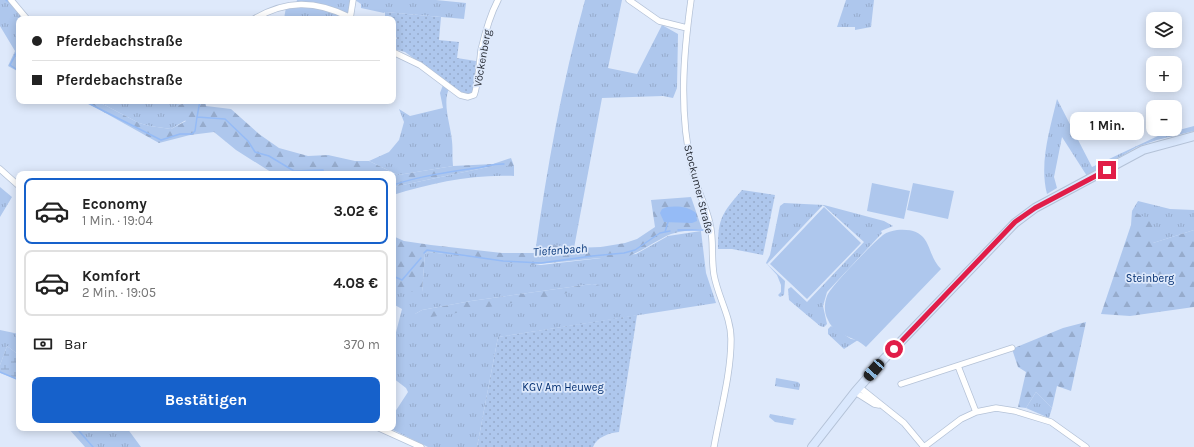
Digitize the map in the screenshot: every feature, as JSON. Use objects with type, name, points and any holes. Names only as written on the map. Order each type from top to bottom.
[{"type":"main road","points":[[812,447],[857,389],[1006,231],[1022,217],[1143,150],[1194,136]]},
{"type":"street","points":[[11,0],[24,16]]},
{"type":"street","points":[[349,16],[353,0]]},
{"type":"street","name":"Vöckenberg","points":[[396,53],[420,65],[460,95],[468,97],[474,95],[482,48],[489,22],[498,0]]},
{"type":"street","points":[[629,0],[659,21],[687,28]]},
{"type":"street","name":"Stockumer Straße","points":[[691,0],[687,28],[683,94],[688,147],[696,185],[710,224],[716,285],[727,315],[732,338],[730,360],[714,447]]},
{"type":"street","points":[[258,16],[281,4],[299,2],[316,3],[345,16]]},
{"type":"street","points":[[0,169],[16,183]]},
{"type":"street","points":[[901,384],[1012,348]]},
{"type":"street","points":[[958,366],[976,412]]},
{"type":"street","points":[[857,389],[876,400],[879,405],[904,423],[924,447],[957,421],[976,412],[996,408],[1051,422],[1086,447]]},
{"type":"street","points":[[386,431],[421,447]]},
{"type":"green space","points":[[0,0],[14,0],[27,16],[16,16],[16,70],[8,66],[15,51],[0,26]]},
{"type":"green space","points":[[297,0],[351,0],[348,16],[284,16],[286,7],[296,4]]},
{"type":"green space","points":[[355,0],[436,0],[466,3],[464,19],[384,13],[361,8],[361,4]]},
{"type":"green space","points":[[585,0],[622,0],[608,68],[637,74],[662,25],[678,34],[677,88],[673,98],[663,96],[602,98],[574,248],[554,245],[535,253],[556,126],[569,63]]},
{"type":"green space","points":[[846,0],[874,0],[871,27],[855,30],[855,27],[837,27]]},
{"type":"green space","points":[[385,12],[441,17],[439,40],[459,42],[457,58],[476,61],[474,90],[471,93],[463,94],[405,52],[396,50],[396,16],[385,16]]},
{"type":"green space","points":[[443,85],[449,89],[446,101],[452,141],[453,166],[398,175],[396,174],[396,171],[390,171],[369,161],[389,152],[399,140],[404,122],[399,109],[410,116],[443,108],[440,93]]},
{"type":"green space","points":[[1057,99],[1092,167],[1158,136],[1173,136],[1137,147],[1087,176],[1062,137],[1054,177],[1057,188],[1047,194],[1044,170],[1046,146]]},
{"type":"green space","points":[[103,104],[182,104],[179,105],[186,120],[171,129],[139,123]]},
{"type":"green space","points":[[103,104],[139,123],[171,129],[186,121],[175,113],[179,105],[182,104],[206,104],[206,106],[231,109],[259,134],[279,148],[308,156],[328,155],[355,161],[369,161],[390,171],[269,171],[236,150],[214,132],[190,135],[159,143],[91,105]]},
{"type":"green space","points":[[1194,126],[1194,131],[1182,134],[1182,129]]},
{"type":"green space","points":[[511,158],[514,166],[493,166],[396,186],[396,174],[398,175],[453,166],[493,164]]},
{"type":"green space","points":[[493,166],[514,166],[514,176],[483,176],[452,180],[396,194],[396,186]]},
{"type":"green space","points":[[872,183],[910,191],[904,219],[867,211]]},
{"type":"green space","points":[[913,183],[954,191],[948,219],[907,210]]},
{"type":"green space","points":[[0,187],[12,197],[0,217]]},
{"type":"green space","points":[[742,190],[775,195],[763,255],[732,249],[718,249],[718,238],[722,216]]},
{"type":"green space","points":[[691,197],[702,229],[671,234],[628,256],[609,260],[600,258],[529,265],[428,252],[425,254],[422,292],[396,292],[396,237],[404,241],[431,245],[502,253],[535,253],[554,245],[574,248],[601,247],[625,243],[637,239],[655,227],[651,200]]},
{"type":"green space","points":[[1138,201],[1170,209],[1194,210],[1194,230],[1153,243],[1132,211]]},
{"type":"green space","points":[[784,203],[824,205],[884,221],[893,226],[881,231],[882,233],[827,292],[823,306],[827,324],[824,327],[820,326],[789,300],[788,289],[791,287],[807,302],[864,242],[823,205],[767,264],[785,281],[784,295],[780,297],[778,295],[781,292],[781,285],[777,275],[766,263],[770,255],[780,206]]},
{"type":"green space","points":[[824,207],[861,243],[807,299],[770,264]]},
{"type":"green space","name":"Steinberg","points":[[1132,211],[1153,221],[1153,243],[1194,230],[1194,307],[1130,316],[1101,314],[1131,225]]},
{"type":"green space","points":[[897,230],[909,230],[923,237],[936,263],[941,269],[866,347],[856,340],[840,333],[831,326],[826,314],[826,299],[836,283],[871,246],[885,234]]},
{"type":"green space","points":[[701,231],[706,273],[716,303],[498,337],[477,447],[428,447],[395,431],[396,410],[408,392],[406,388],[396,380],[396,332],[402,309],[396,306],[396,292],[422,292],[425,254],[428,252],[541,265],[636,254],[668,236]],"holes":[[[592,284],[598,285],[415,314],[422,310],[471,301]]]},
{"type":"green space","points":[[592,284],[600,285],[568,293],[445,315],[424,318],[415,314],[422,310],[471,301]]},
{"type":"green space","name":"KGV Am Heuweg","points":[[637,315],[619,432],[611,433],[600,438],[593,447],[477,447],[498,337]]},
{"type":"green space","points":[[1086,322],[1071,391],[1057,386],[1052,408],[1036,392],[1026,408],[1018,407],[1026,372],[1018,367],[1012,349],[1063,328]]},
{"type":"green space","points":[[831,326],[851,339],[858,340],[844,349],[828,334],[828,329]]},
{"type":"green space","points":[[0,330],[16,333],[16,353],[7,346],[0,365]]},
{"type":"green space","points":[[7,346],[16,353],[16,379],[0,373],[0,365]]},
{"type":"green space","points":[[776,378],[798,382],[800,384],[799,390],[775,386]]},
{"type":"green space","points":[[1036,392],[1052,408],[1049,418],[1026,408]]},
{"type":"green space","points":[[770,414],[797,419],[794,420],[793,425],[775,422],[769,417]]},
{"type":"green space","points":[[71,431],[129,431],[141,447],[85,447]]},
{"type":"shaded area","points":[[667,207],[689,209],[696,213],[697,221],[692,223],[664,222],[660,213],[662,209]]},
{"type":"waterway","name":"Tiefenbach","points":[[6,0],[11,4]]},
{"type":"waterway","name":"Tiefenbach","points":[[16,54],[10,65],[16,69]]},
{"type":"waterway","name":"Tiefenbach","points":[[90,104],[161,140],[180,134],[192,134],[195,131],[197,117],[225,119],[248,141],[255,152],[269,156],[294,171]]},
{"type":"waterway","points":[[197,117],[199,104]]},
{"type":"waterway","points":[[396,184],[434,175],[504,164]]},
{"type":"waterway","name":"Tiefenbach","points":[[294,171],[323,171]]},
{"type":"waterway","points":[[665,232],[668,222]]},
{"type":"waterway","name":"Tiefenbach","points":[[678,230],[703,230]]},
{"type":"waterway","name":"Tiefenbach","points":[[424,253],[427,250],[503,261],[541,263],[624,253],[635,250],[660,233],[670,231]]},
{"type":"waterway","name":"Tiefenbach","points":[[396,277],[402,280],[421,258]]},
{"type":"waterway","points":[[0,372],[16,379]]},
{"type":"waterway","points":[[79,431],[93,447]]},
{"type":"route","points":[[894,349],[1015,222],[1035,208],[1107,170]]}]
